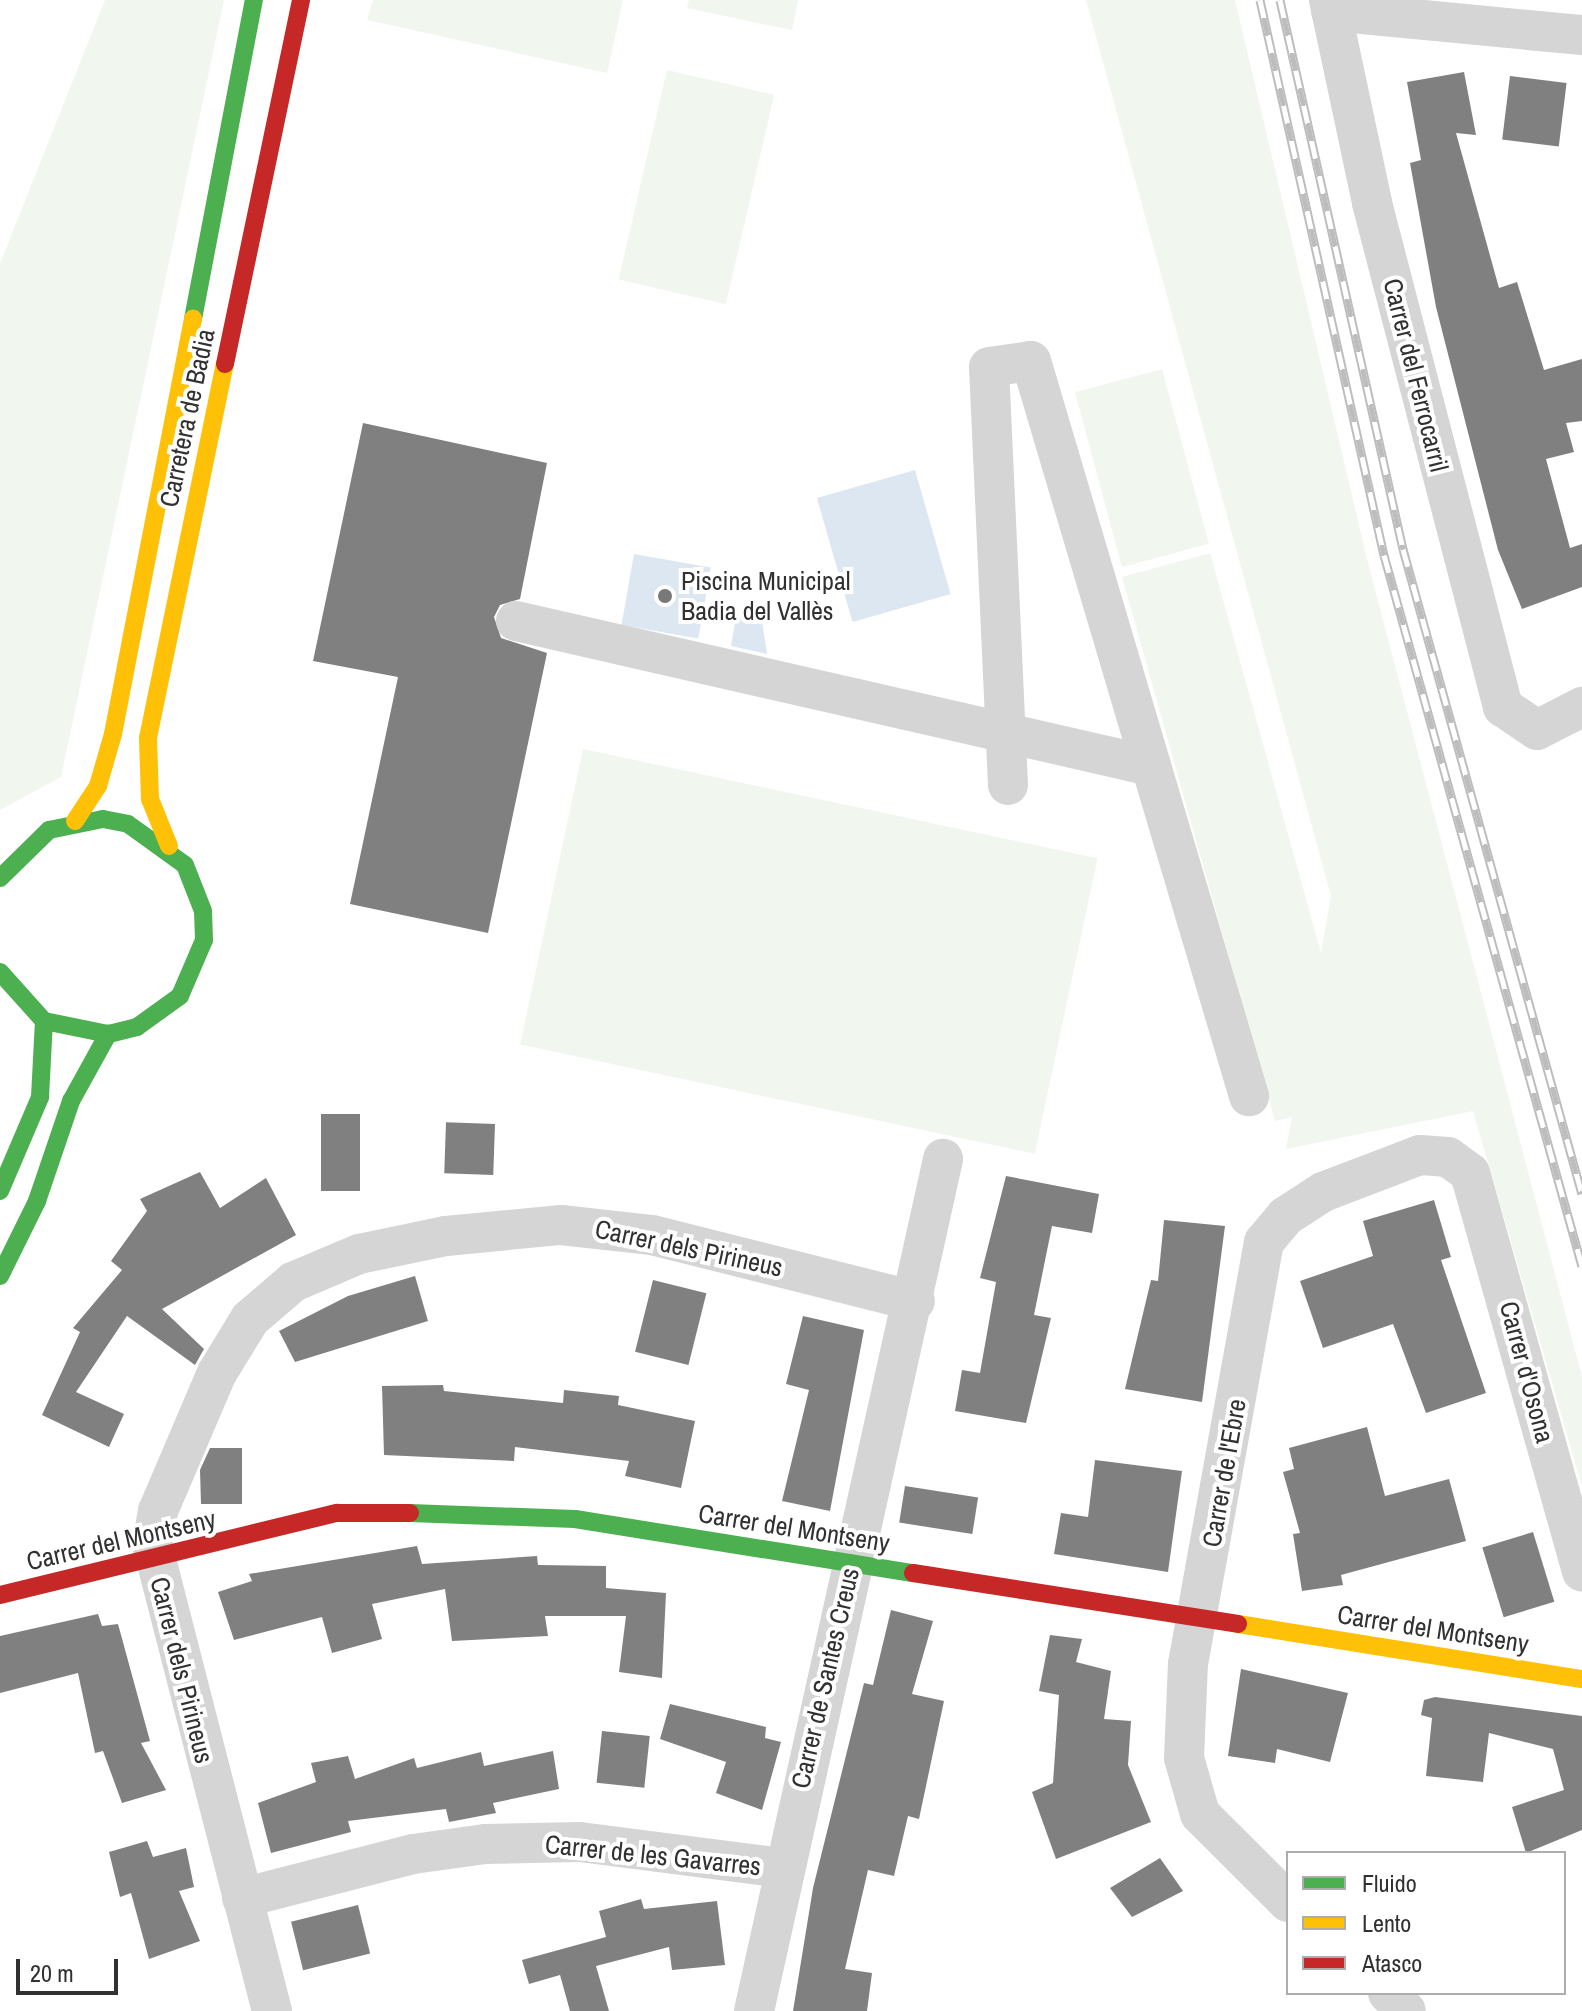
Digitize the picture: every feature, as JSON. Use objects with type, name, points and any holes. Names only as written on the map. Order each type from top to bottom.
[{"type":"street","name":"Carretera de Badia","points":[[75,821],[98,786],[113,734],[254,0]]},
{"type":"street","name":"Carretera de Badia","points":[[108,1034],[160,1014],[196,969],[203,911],[169,846],[150,799],[148,738],[301,0]]},
{"type":"street","points":[[1330,6],[1582,35]]},
{"type":"street","name":"Carrer del Ferrocarril","points":[[1330,6],[1372,203],[1503,707],[1537,730],[1582,707]]},
{"type":"street","points":[[1008,785],[989,367],[1031,361],[1087,497],[1125,632],[1151,766],[1205,911],[1223,976],[1249,1096]]},
{"type":"street","points":[[516,621],[1151,766]]},
{"type":"street","points":[[0,878],[29,842],[75,821],[128,824],[169,846]]},
{"type":"street","points":[[0,972],[44,1021],[108,1034],[71,1101],[37,1201],[0,1276]]},
{"type":"street","points":[[0,1191],[40,1097],[44,1021]]},
{"type":"street","name":"Carrer de l'Ebre","points":[[1286,1900],[1200,1814],[1184,1758],[1188,1664],[1264,1242],[1323,1192],[1420,1155],[1448,1157],[1470,1173]]},
{"type":"street","name":"Carrer de Santes Creus","points":[[754,2011],[782,1868],[850,1563],[915,1301],[943,1159]]},
{"type":"street","name":"Carrer d'Osona","points":[[1470,1173],[1582,1572]]},
{"type":"street","name":"Carrer dels Pirineus","points":[[272,2011],[154,1560],[158,1511],[217,1373],[250,1319],[293,1282],[359,1254],[446,1236],[611,1226],[915,1301]]},
{"type":"street","name":"Carrer del Montseny","points":[[0,1595],[154,1560],[337,1513],[395,1510],[575,1519],[1582,1679]]},
{"type":"street","name":"Carrer de les Gavarres","points":[[242,1898],[413,1854],[485,1844],[580,1842],[782,1868]]},
{"type":"street","points":[[1390,1995],[1406,2011]]},
{"type":"shaded area","points":[[105,0],[224,0],[61,777],[0,810],[0,264]]},
{"type":"shaded area","points":[[373,0],[623,0],[607,73],[367,20]]},
{"type":"shaded area","points":[[689,0],[798,0],[792,30],[687,8]]},
{"type":"shaded area","points":[[1086,0],[1235,0],[1367,559],[1582,1377],[1582,1486],[1473,1111],[1286,1149],[1292,1117],[1275,1121],[1122,577],[1210,553],[1321,953],[1331,896]]},
{"type":"shaded area","points":[[667,70],[774,95],[726,304],[619,279]]},
{"type":"shaded area","points":[[1162,369],[1209,544],[1122,567],[1075,392]]},
{"type":"shaded area","points":[[915,470],[951,594],[853,622],[817,498]]},
{"type":"shaded area","name":"Piscina Municipal Badia del Vallès","points":[[634,554],[711,568],[698,638],[621,625]]},
{"type":"shaded area","points":[[760,608],[767,654],[731,646],[736,617]]},
{"type":"shaded area","points":[[583,749],[1098,858],[1035,1154],[520,1044]]},
{"type":"building","points":[[1464,72],[1476,135],[1456,133],[1499,288],[1517,282],[1544,370],[1582,359],[1582,421],[1566,423],[1574,452],[1546,459],[1570,548],[1582,544],[1582,587],[1522,609],[1498,550],[1436,307],[1410,163],[1421,160],[1407,82]]},
{"type":"building","points":[[1510,76],[1567,83],[1559,146],[1502,140]]},
{"type":"building","points":[[363,423],[547,463],[520,599],[500,605],[494,617],[501,638],[547,653],[488,933],[350,904],[398,677],[313,661]]},
{"type":"building","points":[[321,1114],[360,1114],[360,1191],[321,1191]]},
{"type":"building","points":[[446,1122],[495,1124],[493,1175],[444,1173]]},
{"type":"building","points":[[200,1172],[220,1208],[266,1178],[296,1235],[162,1309],[204,1349],[195,1365],[127,1316],[76,1392],[124,1414],[109,1447],[42,1415],[80,1332],[73,1328],[122,1270],[111,1261],[147,1211],[140,1199]]},
{"type":"building","points":[[1006,1176],[1099,1194],[1092,1233],[1052,1226],[1034,1315],[1051,1318],[1026,1423],[955,1411],[962,1370],[980,1373],[996,1282],[980,1278]]},
{"type":"building","points":[[1434,1200],[1451,1257],[1441,1260],[1486,1393],[1426,1413],[1393,1324],[1323,1348],[1300,1281],[1373,1256],[1363,1221]]},
{"type":"building","points":[[1164,1220],[1225,1226],[1202,1402],[1125,1389],[1151,1280],[1158,1281]]},
{"type":"building","points":[[415,1276],[428,1321],[295,1362],[279,1331],[348,1296]]},
{"type":"building","points":[[653,1280],[706,1293],[688,1365],[635,1352]]},
{"type":"building","points":[[803,1316],[864,1330],[830,1511],[782,1501],[809,1390],[786,1384]]},
{"type":"building","points":[[443,1385],[444,1391],[563,1403],[564,1390],[619,1396],[618,1405],[695,1421],[681,1488],[625,1476],[629,1461],[515,1447],[514,1461],[384,1455],[382,1386]]},
{"type":"building","points":[[1367,1427],[1385,1496],[1449,1479],[1466,1541],[1341,1575],[1343,1585],[1302,1591],[1293,1534],[1300,1533],[1283,1472],[1294,1469],[1289,1448]]},
{"type":"building","points":[[210,1448],[242,1448],[242,1504],[201,1504],[200,1470]]},
{"type":"building","points":[[1095,1460],[1182,1471],[1168,1572],[1054,1554],[1061,1513],[1088,1517]]},
{"type":"building","points":[[905,1486],[978,1498],[972,1534],[899,1523]]},
{"type":"building","points":[[1533,1532],[1554,1602],[1504,1617],[1482,1547]]},
{"type":"building","points":[[417,1546],[422,1564],[537,1556],[538,1565],[606,1566],[606,1588],[666,1593],[662,1678],[619,1672],[626,1616],[545,1616],[548,1636],[452,1641],[445,1589],[372,1604],[382,1639],[332,1653],[322,1617],[234,1640],[218,1592],[252,1581],[249,1574]]},
{"type":"building","points":[[891,1610],[933,1621],[912,1694],[944,1701],[919,1819],[908,1816],[894,1876],[868,1870],[845,1969],[872,1973],[867,2011],[793,2011],[813,1888],[864,1683],[873,1685]]},
{"type":"building","points":[[98,1614],[102,1626],[118,1624],[150,1741],[141,1743],[166,1790],[122,1803],[103,1751],[95,1753],[78,1673],[0,1693],[0,1636]]},
{"type":"building","points":[[1050,1635],[1082,1639],[1076,1662],[1111,1671],[1104,1719],[1131,1721],[1128,1765],[1151,1822],[1056,1859],[1032,1792],[1053,1783],[1059,1695],[1039,1691]]},
{"type":"building","points":[[1241,1669],[1348,1693],[1330,1762],[1277,1749],[1275,1763],[1228,1756]]},
{"type":"building","points":[[1435,1697],[1582,1716],[1582,1830],[1525,1851],[1512,1807],[1564,1790],[1553,1749],[1489,1733],[1483,1782],[1426,1776],[1432,1718],[1421,1715],[1424,1700]]},
{"type":"building","points":[[670,1704],[766,1727],[765,1738],[781,1742],[762,1810],[716,1793],[726,1762],[660,1739]]},
{"type":"building","points":[[602,1731],[650,1736],[644,1788],[597,1783]]},
{"type":"building","points":[[553,1751],[559,1789],[493,1803],[496,1813],[449,1822],[446,1809],[348,1821],[351,1832],[271,1853],[258,1803],[316,1782],[311,1763],[348,1756],[355,1779],[414,1758],[417,1768],[481,1752],[484,1766]]},
{"type":"building","points":[[147,1841],[153,1857],[186,1848],[194,1887],[179,1891],[200,1941],[149,1959],[131,1893],[120,1897],[109,1852]]},
{"type":"building","points":[[1160,1858],[1183,1891],[1132,1917],[1110,1888]]},
{"type":"building","points":[[641,1899],[644,1909],[717,1901],[725,1965],[672,1970],[669,1947],[596,1966],[609,2011],[570,2011],[560,1975],[529,1984],[522,1960],[606,1937],[599,1911]]},
{"type":"building","points":[[358,1905],[370,1954],[303,1970],[291,1922]]},
{"type":"railway","points":[[1260,0],[1384,555],[1582,1266]]},
{"type":"railway","points":[[1280,0],[1403,549],[1582,1194]]},
{"type":"traffic: fast","points":[[193,319],[254,0]]},
{"type":"traffic: fast","points":[[0,878],[49,830],[103,819],[128,824],[185,865],[203,911],[204,940],[180,996],[137,1027],[108,1034],[44,1021],[0,972]]},
{"type":"traffic: fast","points":[[0,1191],[40,1097],[44,1021]]},
{"type":"traffic: fast","points":[[0,1276],[37,1201],[71,1101],[108,1034]]},
{"type":"traffic: fast","points":[[410,1513],[575,1519],[913,1573]]},
{"type":"traffic: slow","points":[[75,821],[98,786],[113,734],[193,319]]},
{"type":"traffic: slow","points":[[169,846],[150,799],[148,738],[225,364]]},
{"type":"traffic: slow","points":[[1238,1624],[1582,1679]]},
{"type":"traffic: jam","points":[[225,364],[301,0]]},
{"type":"traffic: jam","points":[[0,1595],[337,1513],[410,1513]]},
{"type":"traffic: jam","points":[[913,1573],[1238,1624]]},
{"type":"place","name":"Piscina Municipal Badia del Vallès","points":[[665,596]]}]
